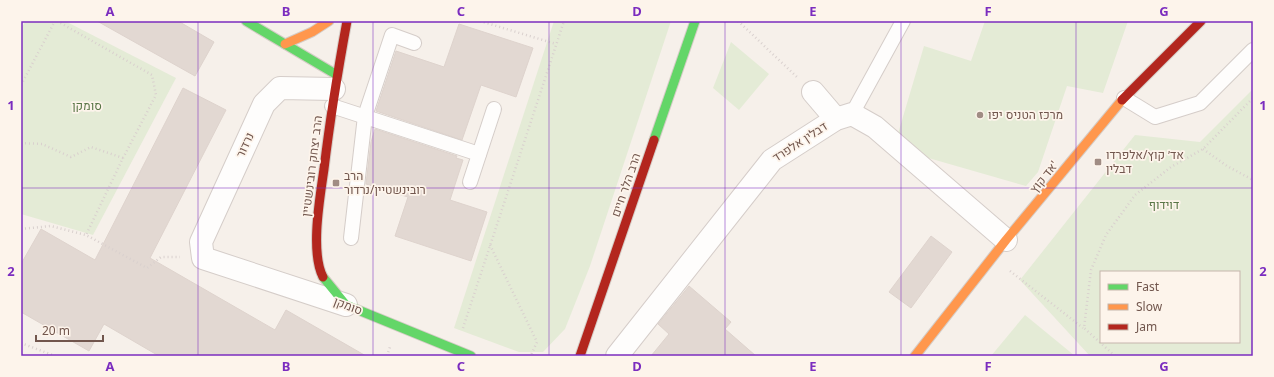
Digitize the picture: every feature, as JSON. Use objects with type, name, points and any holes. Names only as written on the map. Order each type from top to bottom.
[{"type":"main road","points":[[246,21],[285,44],[334,90]]},
{"type":"main road","points":[[285,44],[312,32],[329,21]]},
{"type":"main road","name":"הרב יצחק רובינשטיין","points":[[346,305],[326,284],[318,268],[317,222],[334,90],[347,21]]},
{"type":"main road","name":"הרב הלר חיים","points":[[580,356],[695,21]]},
{"type":"main road","name":"אד קוץ'","points":[[916,356],[1006,240],[1124,98],[1201,21]]},
{"type":"main road","name":"סומקן","points":[[346,305],[471,356]]},
{"type":"street","name":"נרדור","points":[[203,258],[201,242],[264,104],[280,88],[334,90]]},
{"type":"street","points":[[813,92],[844,116],[875,127],[1006,240]]},
{"type":"street","name":"דבלין אלפרד","points":[[617,356],[772,160],[844,116]]},
{"type":"street","name":"סומקן","points":[[203,258],[346,305]]},
{"type":"lane","points":[[844,116],[903,21]]},
{"type":"lane","points":[[351,238],[365,116],[392,34],[414,43]]},
{"type":"lane","points":[[1124,98],[1155,117],[1200,103],[1253,50]]},
{"type":"lane","points":[[334,90],[365,116],[479,154]]},
{"type":"lane","points":[[470,182],[494,109]]},
{"type":"path","points":[[21,85],[56,21],[152,75],[156,95],[123,158],[86,235]]},
{"type":"path","points":[[480,21],[556,44]]},
{"type":"path","points":[[456,350],[564,21]]},
{"type":"path","points":[[738,21],[813,92]]},
{"type":"path","points":[[1084,328],[1092,270],[1106,235],[1135,195],[1171,167],[1203,149],[1253,98]]},
{"type":"path","points":[[21,143],[42,144],[72,157],[91,147],[123,158]]},
{"type":"path","points":[[1203,149],[1227,166],[1253,180]]},
{"type":"path","points":[[21,229],[51,226],[86,235],[147,268],[161,257],[203,258]]},
{"type":"path","points":[[490,245],[537,342],[531,355],[534,356]]},
{"type":"path","points":[[993,258],[1084,328],[1100,343]]},
{"type":"path","points":[[21,343],[56,356]]},
{"type":"path","points":[[1100,343],[1114,356]]},
{"type":"green space","name":"סומקן","points":[[26,21],[65,21],[176,78],[93,235],[21,214],[21,28]]},
{"type":"green space","points":[[554,21],[671,21],[590,266],[565,329],[543,352],[519,352],[454,328]]},
{"type":"green space","name":"מרכז הטניס יפו","points":[[985,21],[1128,21],[1103,93],[1067,86],[1038,172],[1026,186],[918,155],[897,137],[924,46],[971,61]]},
{"type":"green space","points":[[731,42],[769,74],[739,110],[713,88]]},
{"type":"green space","name":"דוידוף","points":[[1253,89],[1253,356],[1090,356],[1020,280],[1135,135],[1200,142]]},
{"type":"green space","points":[[1025,315],[1075,356],[991,356]]},
{"type":"building","points":[[97,21],[178,21],[214,42],[195,76]]},
{"type":"building","points":[[459,24],[533,48],[516,97],[481,85],[462,140],[376,111],[396,51],[444,67]]},
{"type":"building","points":[[183,88],[226,110],[150,258],[275,330],[286,310],[366,356],[159,356],[104,324],[89,351],[21,312],[21,264],[41,229],[95,260]]},
{"type":"building","points":[[375,129],[457,156],[456,158],[463,160],[450,200],[487,212],[471,261],[395,236],[408,197],[366,184],[371,142]]},
{"type":"building","points":[[931,236],[952,252],[911,308],[889,292]]},
{"type":"building","points":[[689,286],[731,322],[725,329],[756,356],[651,356],[669,334],[658,324]]},
{"type":"traffic: fast","points":[[246,21],[337,75]]},
{"type":"traffic: fast","points":[[654,140],[695,21]]},
{"type":"traffic: fast","points":[[323,277],[346,305],[471,356]]},
{"type":"traffic: slow","points":[[285,44],[312,32],[329,21]]},
{"type":"traffic: slow","points":[[915,356],[1006,240],[1122,100]]},
{"type":"traffic: jam","points":[[323,277],[317,254],[318,209],[337,76],[347,21]]},
{"type":"traffic: jam","points":[[1122,100],[1201,21]]},
{"type":"traffic: jam","points":[[580,356],[654,140]]},
{"type":"place","name":"מרכז הטניס יפו","points":[[980,115]]},
{"type":"place","name":"אד׳ קוץ/אלפרדו דבלין","points":[[1098,162]]},
{"type":"place","name":"הרב רובינשטיין/נרדור","points":[[336,183]]}]
